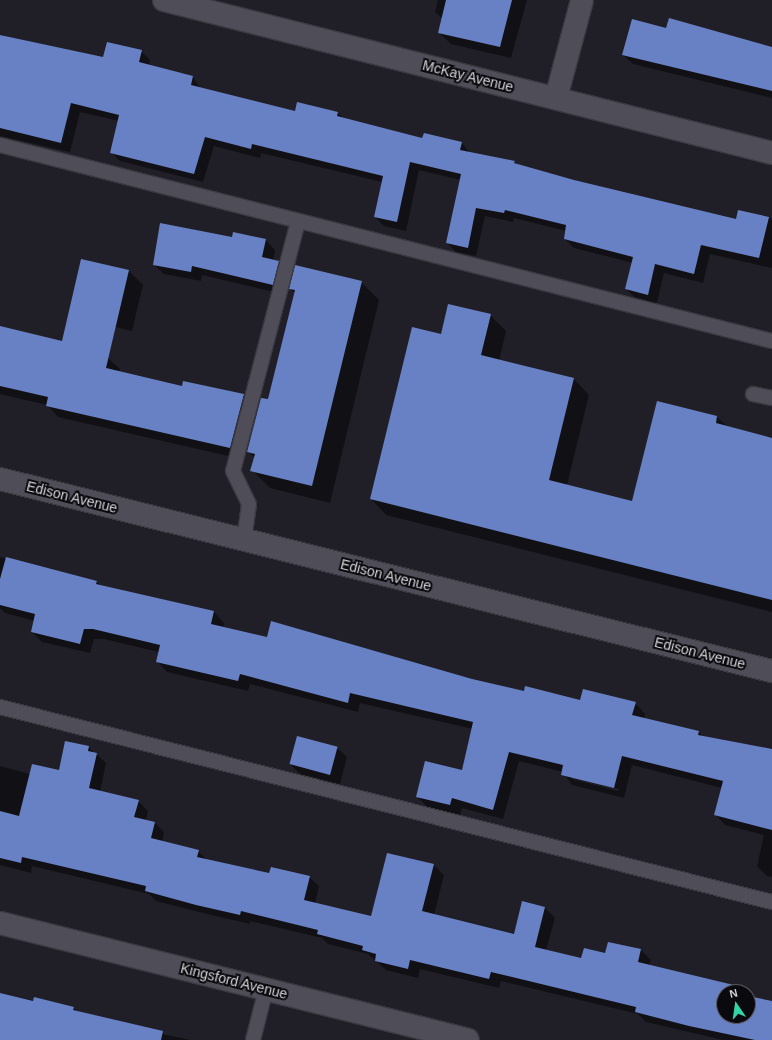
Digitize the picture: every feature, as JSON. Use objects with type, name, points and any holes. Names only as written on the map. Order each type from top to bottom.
[{"type":"street","name":"McKay Avenue","points":[[164,0],[772,153]]},
{"type":"street","points":[[556,98],[582,0]]},
{"type":"street","name":"Edison Avenue","points":[[0,479],[772,671]]},
{"type":"street","name":"Kingsford Avenue","points":[[0,923],[468,1040]]},
{"type":"lane","points":[[0,145],[772,341]]},
{"type":"lane","points":[[244,540],[248,504],[233,471],[298,221]]},
{"type":"lane","points":[[753,394],[772,398]]},
{"type":"lane","points":[[0,707],[772,902]]},
{"type":"lane","points":[[253,1040],[266,989]]},
{"type":"building","points":[[446,0],[512,0],[500,47],[438,33]]},
{"type":"building","points":[[669,18],[772,47],[772,91],[622,55],[632,19],[666,28]]},
{"type":"building","points":[[0,35],[103,57],[107,42],[142,50],[139,62],[193,76],[191,85],[295,111],[297,102],[338,112],[337,116],[422,138],[424,133],[462,142],[460,150],[515,161],[514,163],[574,180],[736,219],[738,210],[769,217],[759,258],[701,245],[694,274],[655,264],[648,295],[625,289],[633,257],[564,239],[566,225],[505,210],[504,213],[476,208],[468,248],[446,243],[461,174],[410,162],[397,222],[374,217],[383,176],[252,144],[251,149],[205,137],[194,174],[110,153],[119,115],[71,103],[61,143],[0,128]]},
{"type":"building","points":[[160,223],[232,237],[233,232],[266,239],[262,257],[279,261],[273,285],[192,266],[191,272],[153,265]]},
{"type":"building","points":[[81,259],[129,270],[106,368],[182,386],[183,381],[244,394],[230,448],[46,406],[48,397],[0,386],[0,326],[62,341]]},
{"type":"building","points":[[295,265],[362,281],[312,486],[250,471],[255,454],[247,452],[261,398],[268,399],[295,290],[289,289]]},
{"type":"building","points":[[448,304],[491,314],[481,355],[574,378],[549,480],[632,501],[657,401],[717,416],[716,423],[772,438],[772,600],[370,499],[412,327],[441,334]]},
{"type":"building","points":[[6,557],[97,581],[96,584],[214,611],[211,624],[267,637],[271,621],[472,679],[524,691],[525,686],[580,700],[583,689],[636,702],[632,715],[699,731],[698,735],[772,749],[772,830],[714,815],[723,781],[622,756],[614,788],[561,775],[563,765],[509,752],[493,810],[452,798],[450,805],[416,797],[425,761],[462,770],[473,722],[350,693],[348,703],[240,674],[238,681],[156,662],[160,645],[93,629],[84,629],[80,644],[31,632],[35,614],[0,605],[0,579]]},
{"type":"building","points":[[297,736],[338,747],[330,775],[289,764]]},
{"type":"building","points":[[65,741],[89,746],[88,751],[97,753],[89,788],[139,800],[134,817],[155,822],[151,838],[199,850],[197,857],[269,873],[271,867],[310,876],[304,900],[371,916],[387,853],[434,864],[422,911],[514,934],[522,901],[545,907],[535,947],[581,958],[584,948],[605,953],[608,942],[641,949],[638,962],[730,984],[716,984],[716,1024],[756,1024],[756,998],[772,1001],[772,1040],[755,1040],[689,1026],[635,1012],[636,1007],[491,972],[489,979],[410,960],[408,969],[375,961],[376,954],[362,950],[363,946],[317,934],[318,930],[241,911],[240,915],[196,905],[145,891],[146,886],[22,857],[21,863],[0,858],[0,811],[19,816],[32,764],[59,770]]},
{"type":"building","points":[[0,993],[33,1001],[34,997],[74,1007],[73,1010],[163,1031],[161,1040],[0,1040]]}]
